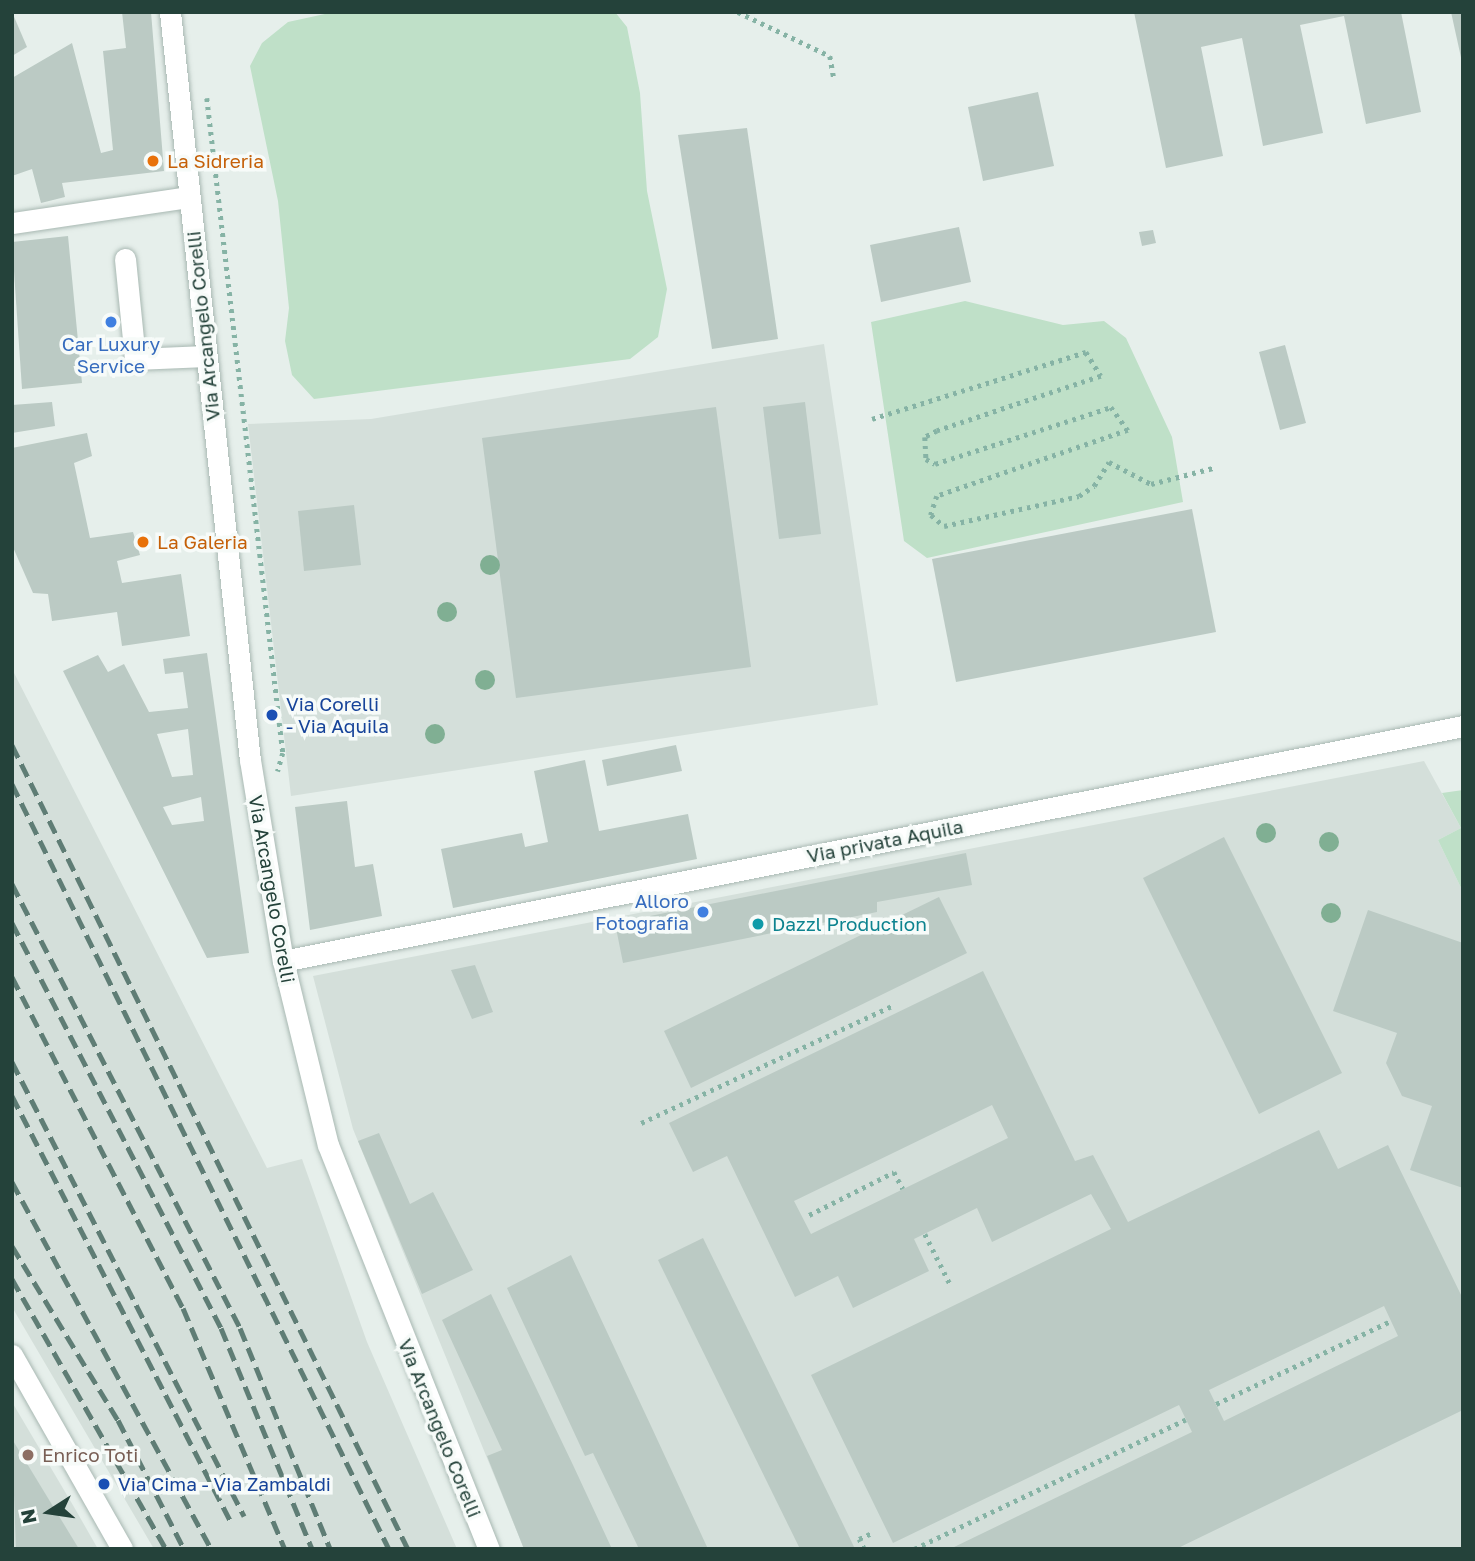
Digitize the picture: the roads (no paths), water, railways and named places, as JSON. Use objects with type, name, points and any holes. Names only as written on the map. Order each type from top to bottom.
[{"type":"street","name":"Via Arcangelo Corelli","points":[[174,13],[189,197],[250,760],[283,961],[328,1145],[489,1549]]},
{"type":"street","points":[[12,223],[189,197]]},
{"type":"street","points":[[125,259],[135,359],[206,356]]},
{"type":"street","name":"Via privata Aquila","points":[[283,961],[1463,726]]},
{"type":"street","points":[[12,1354],[122,1549]]},
{"type":"railway","points":[[12,745],[408,1549]]},
{"type":"railway","points":[[12,784],[389,1549]]},
{"type":"railway","points":[[12,884],[240,1328],[330,1549]]},
{"type":"railway","points":[[12,923],[221,1328],[312,1549]]},
{"type":"railway","points":[[12,977],[183,1308],[285,1549]]},
{"type":"railway","points":[[12,1062],[244,1516]]},
{"type":"railway","points":[[12,1096],[231,1523]]},
{"type":"railway","points":[[12,1182],[211,1549]]},
{"type":"railway","points":[[12,1246],[118,1420],[184,1549]]},
{"type":"railway","points":[[12,1279],[166,1549]]},
{"type":"place","name":"La Sidreria","points":[[153,161]]},
{"type":"place","name":"Car Luxury Service","points":[[111,322]]},
{"type":"place","name":"La Galeria","points":[[143,542]]},
{"type":"place","name":"Via Corelli - Via Aquila","points":[[272,715]]},
{"type":"place","name":"Alloro Fotografia","points":[[703,912]]},
{"type":"place","name":"Dazzl Production","points":[[758,924]]},
{"type":"place","name":"Enrico Toti","points":[[28,1455]]},
{"type":"place","name":"Via Cima - Via Zambaldi","points":[[104,1484]]}]
